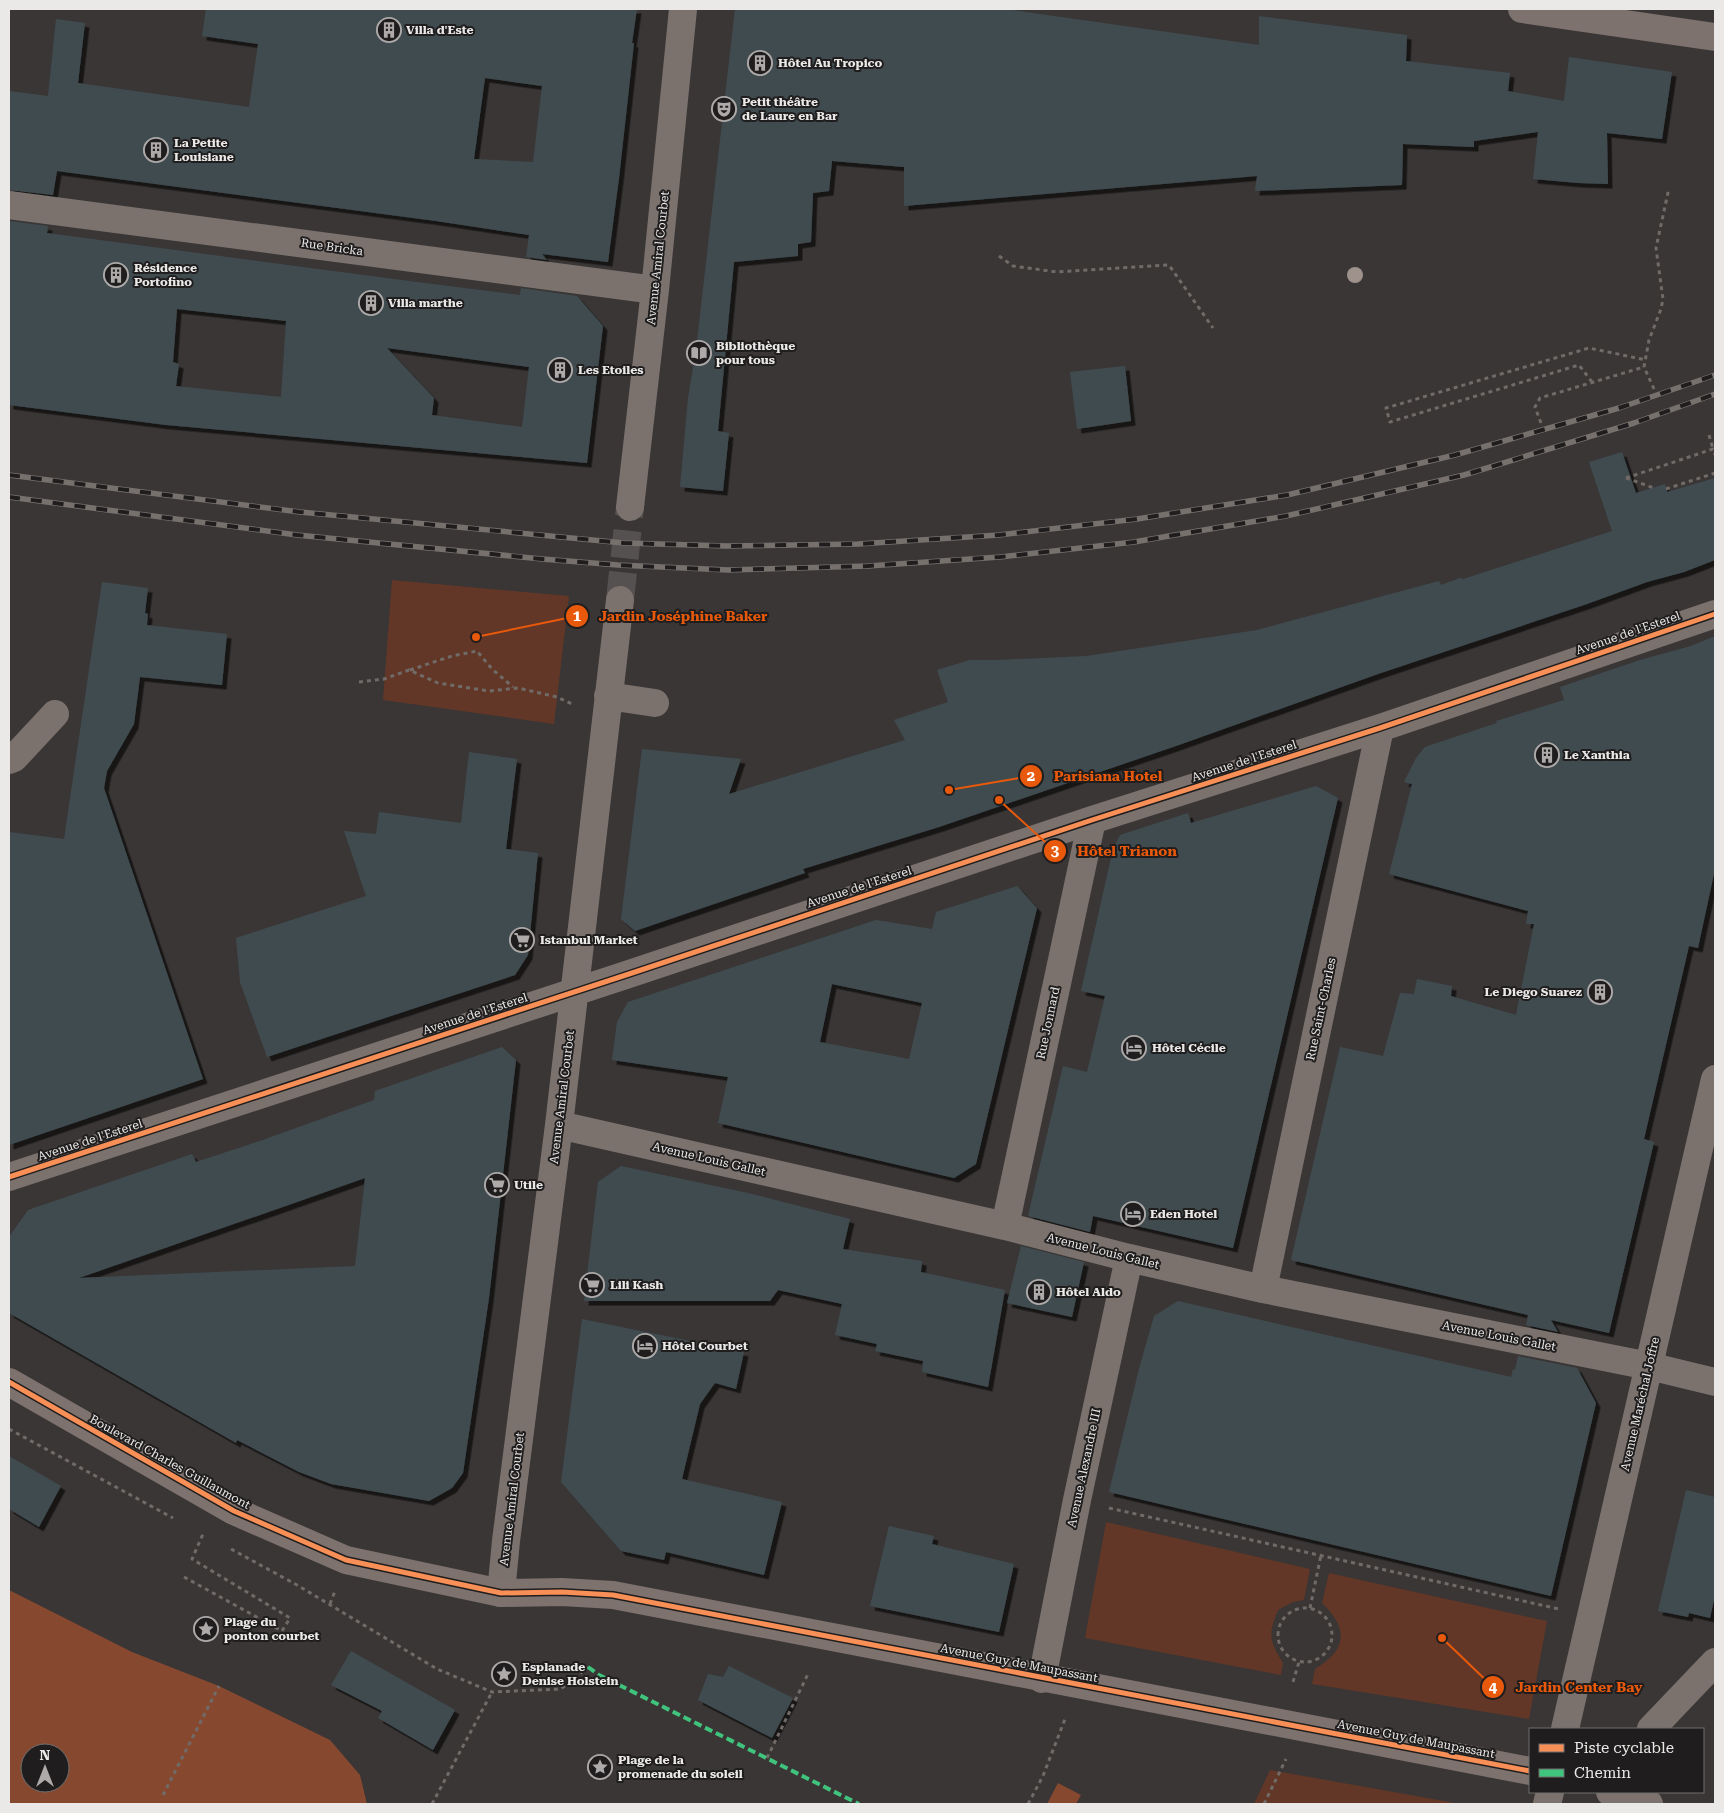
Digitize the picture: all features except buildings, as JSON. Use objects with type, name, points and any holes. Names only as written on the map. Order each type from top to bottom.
[{"type":"main road","points":[[1522,9],[1715,37]]},
{"type":"main road","name":"Boulevard Charles Guillaumont","points":[[9,1382],[234,1511],[346,1560],[501,1593]]},
{"type":"main road","name":"Avenue Guy de Maupassant","points":[[501,1593],[562,1592],[613,1595],[1042,1679],[1529,1771]]},
{"type":"main road","points":[[1613,1793],[1649,1804]]},
{"type":"street","name":"Avenue Amiral Courbet","points":[[630,506],[655,290],[683,9]]},
{"type":"street","name":"Rue Bricka","points":[[9,205],[655,290]]},
{"type":"street","name":"Avenue Amiral Courbet","points":[[501,1593],[575,992],[620,600]]},
{"type":"street","name":"Avenue de l'Esterel","points":[[9,1177],[1092,820],[1380,728],[1715,614]]},
{"type":"street","points":[[608,696],[655,703]]},
{"type":"street","points":[[9,760],[14,758],[55,714]]},
{"type":"street","name":"Rue Saint-Charles","points":[[1263,1289],[1380,728]]},
{"type":"street","name":"Rue Jonnard","points":[[1005,1226],[1092,820]]},
{"type":"street","name":"Avenue Maréchal Joffre","points":[[1565,1728],[1715,1079]]},
{"type":"street","name":"Avenue Louis Gallet","points":[[559,1125],[1005,1226],[1129,1258],[1263,1289],[1649,1366],[1715,1382]]},
{"type":"street","name":"Avenue Alexandre III","points":[[1042,1679],[1077,1500],[1129,1258]]},
{"type":"street","points":[[1652,1728],[1715,1662]]},
{"type":"path","points":[[1654,389],[1644,367],[1649,340],[1663,299],[1656,248],[1669,188]]},
{"type":"path","points":[[999,256],[1013,266],[1057,272],[1169,265],[1213,328]]},
{"type":"path","points":[[1592,382],[1579,365],[1390,422],[1386,408],[1589,348],[1646,360]]},
{"type":"path","points":[[1541,423],[1535,407],[1540,398],[1644,367]]},
{"type":"path","points":[[1709,435],[1715,455]]},
{"type":"path","points":[[1654,488],[1626,478],[1713,449]]},
{"type":"path","points":[[1666,489],[1715,473]]},
{"type":"path","points":[[359,682],[384,679],[452,656],[477,651],[492,669],[514,688]]},
{"type":"path","points":[[409,670],[438,683],[489,690],[514,688],[557,697],[576,707]]},
{"type":"path","points":[[9,1429],[177,1520]]},
{"type":"path","points":[[1107,1507],[1591,1616]]},
{"type":"path","points":[[184,1576],[282,1631],[290,1618],[192,1559],[204,1534],[195,1530]]},
{"type":"path","points":[[229,1548],[330,1604],[437,1669],[492,1692],[561,1689],[588,1667]]},
{"type":"path","points":[[1310,1609],[1321,1555]]},
{"type":"path","points":[[330,1604],[336,1586]]},
{"type":"path","points":[[1301,1608],[1318,1611],[1330,1624],[1332,1641],[1323,1656],[1307,1663],[1298,1662],[1283,1652],[1278,1643],[1279,1625],[1284,1617],[1292,1611],[1301,1608]]},
{"type":"path","points":[[1294,1682],[1298,1662]]},
{"type":"path","points":[[767,1758],[809,1672]]},
{"type":"path","points":[[163,1794],[219,1686]]},
{"type":"path","points":[[432,1804],[492,1692]]},
{"type":"path","points":[[1028,1804],[1043,1776],[1065,1719]]},
{"type":"path","points":[[1264,1804],[1286,1759]]},
{"type":"shaded area","points":[[392,580],[569,596],[554,724],[383,700]]},
{"type":"shaded area","points":[[1106,1522],[1310,1569],[1304,1600],[1293,1602],[1278,1610],[1271,1632],[1275,1649],[1283,1663],[1281,1675],[1085,1638]]},
{"type":"shaded area","points":[[1329,1573],[1547,1621],[1529,1719],[1312,1684],[1315,1669],[1326,1662],[1333,1654],[1341,1639],[1337,1622],[1322,1603]]},
{"type":"shaded area","points":[[9,1590],[132,1652],[219,1686],[330,1740],[360,1775],[367,1804],[9,1804]]},
{"type":"shaded area","points":[[1270,1770],[1461,1804],[1254,1804]]},
{"type":"shaded area","points":[[1058,1783],[1081,1795],[1076,1804],[1047,1804]]},
{"type":"tunnel","points":[[620,600],[630,507]]},
{"type":"railway","points":[[9,475],[300,512],[624,543],[727,546],[858,544],[999,535],[1137,519],[1287,495],[1455,455],[1619,408],[1715,375]]},
{"type":"railway","points":[[9,497],[297,535],[542,559],[618,565],[728,570],[868,566],[1000,557],[1134,542],[1286,516],[1464,475],[1634,423],[1715,394]]},
{"type":"marked path","points":[[588,1667],[599,1675],[859,1804]]},
{"type":"cycle path","points":[[9,1177],[1092,820],[1380,728],[1715,614]]},
{"type":"cycle path","points":[[9,1382],[234,1511],[346,1560],[501,1593],[562,1592],[613,1595],[1529,1771]]},
{"type":"place","name":"Villa d'Este","points":[[389,30]]},
{"type":"place","name":"Hôtel Au Tropico","points":[[760,63]]},
{"type":"place","name":"Petit théâtre de Laure en Bar","points":[[724,109]]},
{"type":"place","name":"La Petite Louisiane","points":[[156,150]]},
{"type":"place","name":"Résidence Portofino","points":[[116,275]]},
{"type":"place","name":"Villa marthe","points":[[371,303]]},
{"type":"place","name":"Bibliothèque pour tous","points":[[699,353]]},
{"type":"place","name":"Les Etoiles","points":[[560,370]]},
{"type":"place","name":"Jardin Joséphine Baker","points":[[476,637]]},
{"type":"place","name":"Le Xanthia","points":[[1547,755]]},
{"type":"place","name":"Parisiana Hotel","points":[[949,790]]},
{"type":"place","name":"Hôtel Trianon","points":[[999,800]]},
{"type":"place","name":"Istanbul Market","points":[[522,940]]},
{"type":"place","name":"Le Diego Suarez","points":[[1600,992]]},
{"type":"place","name":"Hôtel Cécile","points":[[1134,1048]]},
{"type":"place","name":"Utile","points":[[497,1185]]},
{"type":"place","name":"Eden Hotel","points":[[1133,1214]]},
{"type":"place","name":"Lili Kash","points":[[592,1285]]},
{"type":"place","name":"Hôtel Aldo","points":[[1039,1292]]},
{"type":"place","name":"Hôtel Courbet","points":[[645,1346]]},
{"type":"place","name":"Plage du ponton courbet","points":[[206,1629]]},
{"type":"place","name":"Jardin Center Bay","points":[[1442,1638]]},
{"type":"place","name":"Esplanade Denise Holstein","points":[[504,1674]]},
{"type":"place","name":"Plage de la promenade du soleil","points":[[600,1767]]}]
